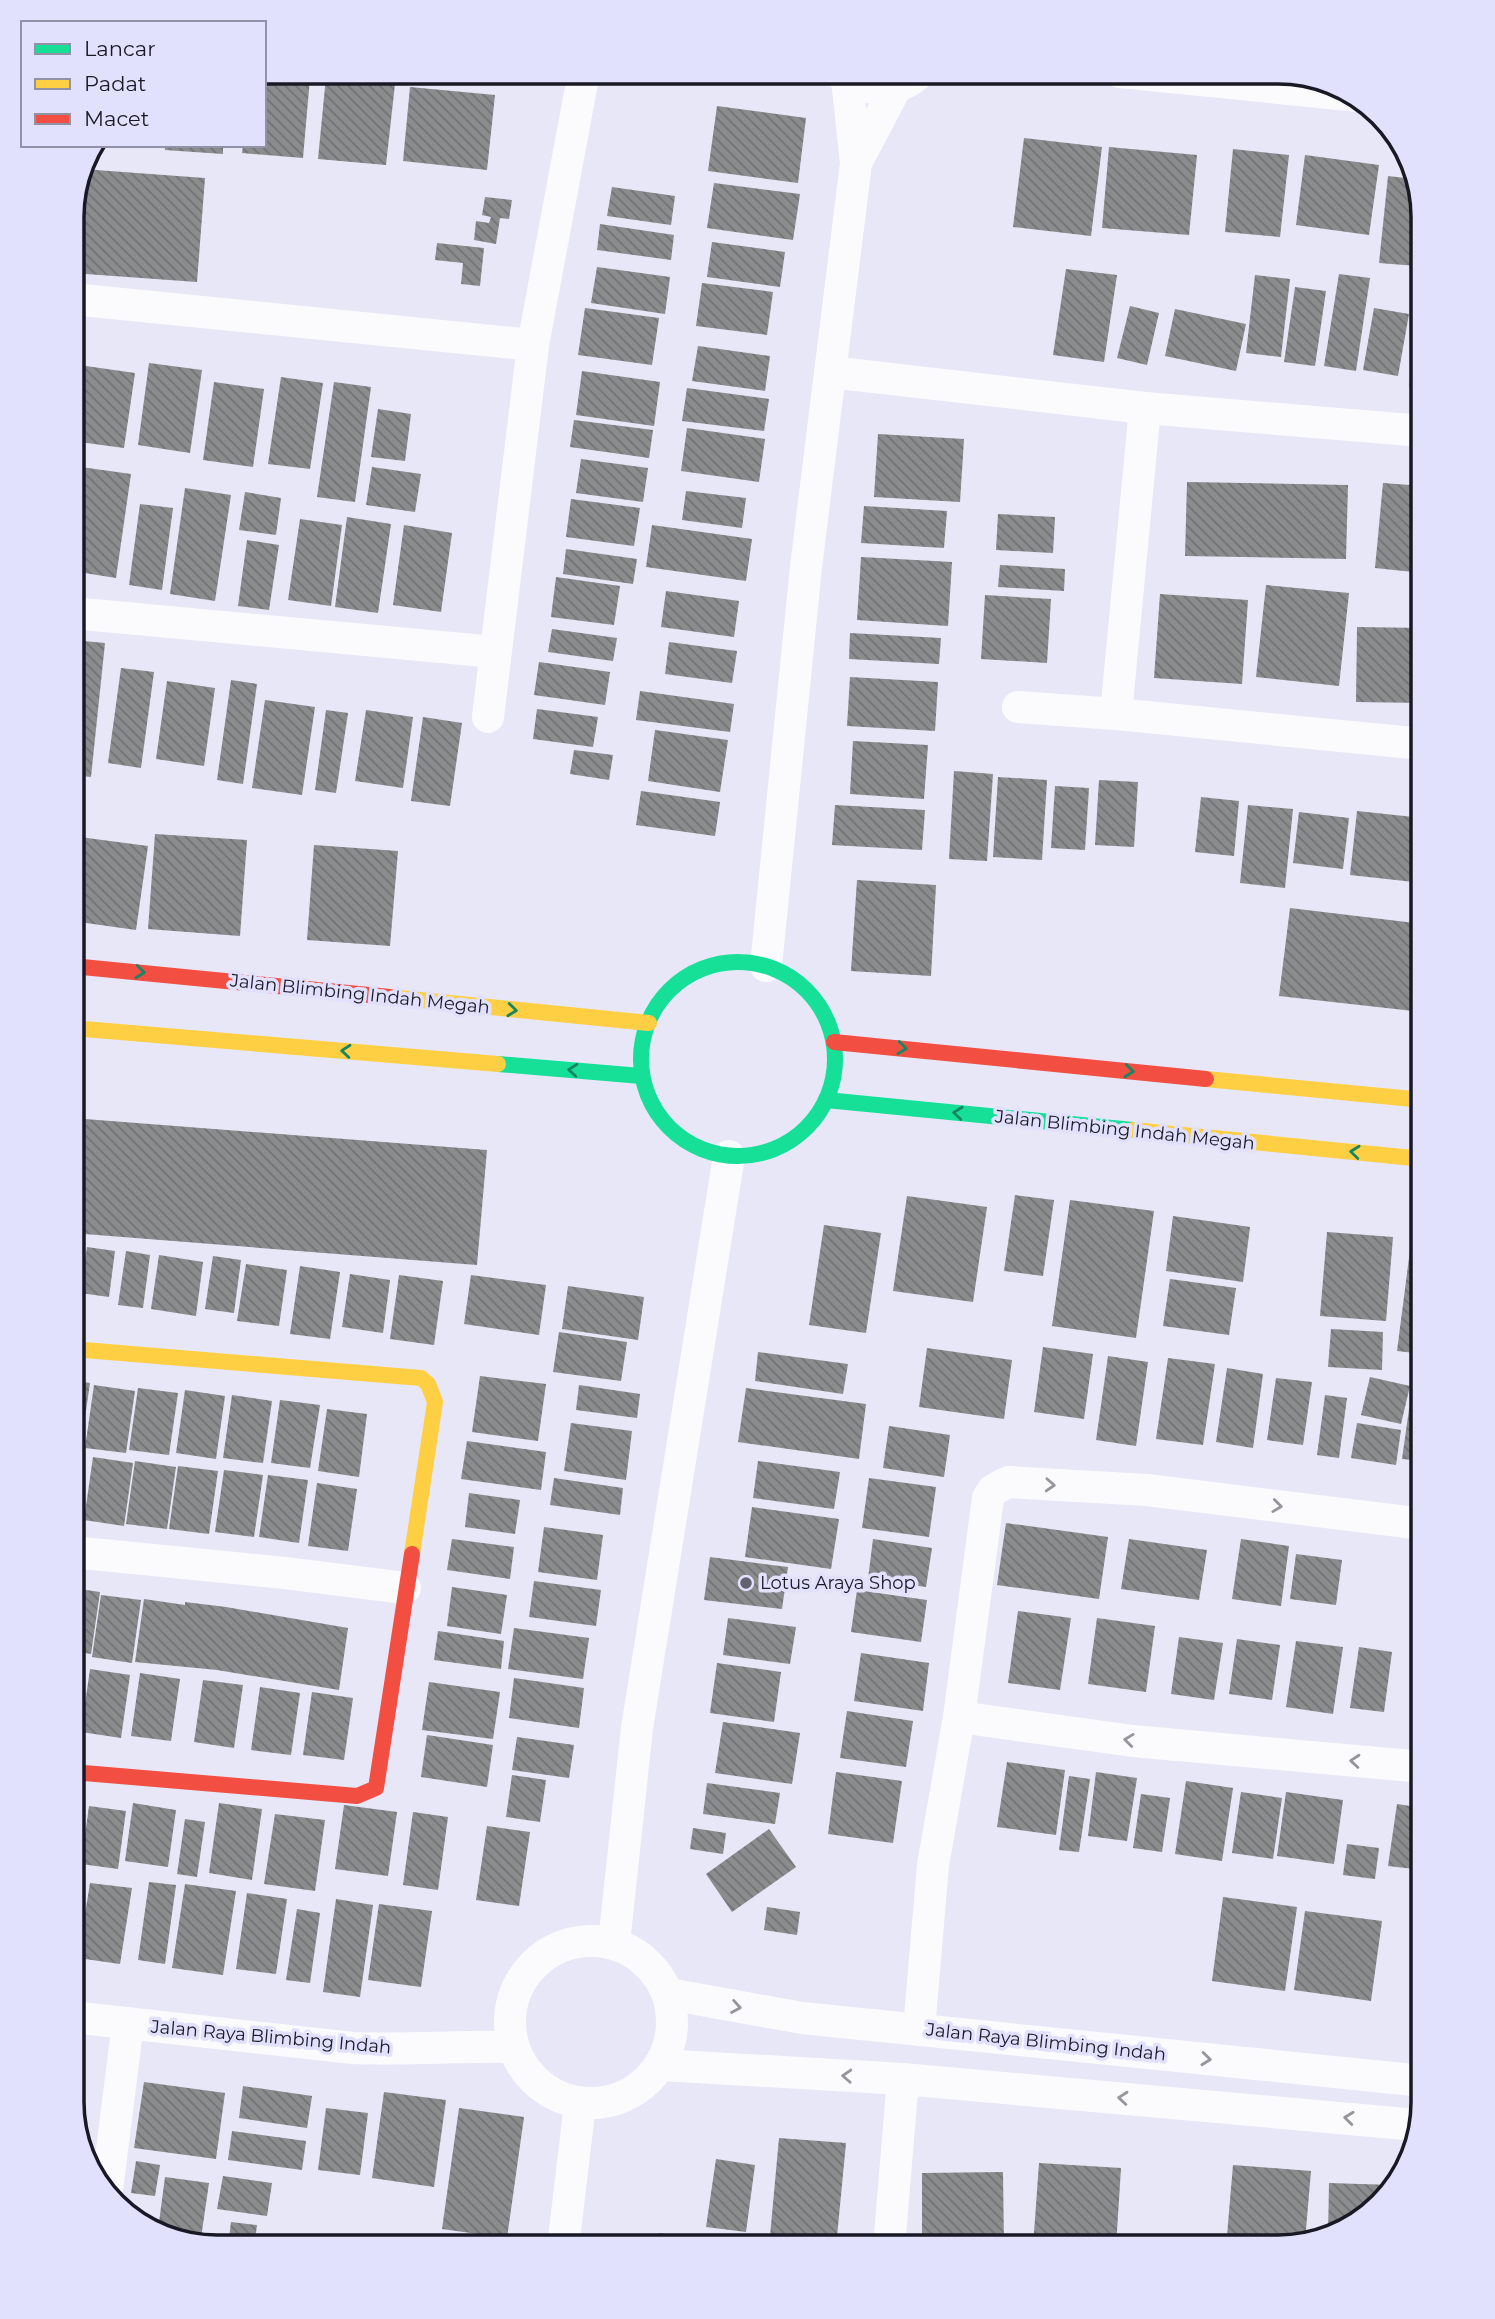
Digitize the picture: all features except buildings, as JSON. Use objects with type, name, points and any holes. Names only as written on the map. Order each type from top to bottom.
[{"type":"street","points":[[488,717],[533,345],[582,84]]},
{"type":"street","points":[[766,966],[806,567],[856,163],[843,84]]},
{"type":"street","points":[[861,84],[870,88],[887,84]]},
{"type":"street","points":[[856,163],[905,84]]},
{"type":"street","points":[[1240,84],[1325,93]]},
{"type":"street","points":[[84,300],[533,345]]},
{"type":"street","points":[[830,372],[1144,408],[1411,430]]},
{"type":"street","points":[[1116,714],[1144,408]]},
{"type":"street","points":[[84,615],[495,652]]},
{"type":"street","points":[[1018,707],[1411,743]]},
{"type":"street","points":[[733,962],[766,966],[790,976],[811,994],[826,1016],[834,1042],[836,1066],[826,1100],[819,1114],[802,1133],[779,1147],[755,1155],[729,1156],[698,1148],[671,1131],[652,1106],[641,1076],[641,1044],[649,1023],[652,1013],[672,987],[701,969],[733,962]]},
{"type":"street","name":"Jalan Blimbing Indah Megah","points":[[84,966],[649,1023]]},
{"type":"street","points":[[84,1029],[641,1076]]},
{"type":"street","points":[[834,1042],[1411,1099]]},
{"type":"street","name":"Jalan Blimbing Indah Megah","points":[[826,1100],[1411,1158]]},
{"type":"street","points":[[614,1943],[637,1728],[729,1156]]},
{"type":"street","points":[[84,1350],[421,1378],[428,1384],[435,1402],[405,1588],[378,1784],[368,1793],[357,1796],[84,1773]]},
{"type":"street","points":[[919,2029],[933,1865],[959,1717],[988,1498],[993,1490],[1008,1482],[1147,1490],[1411,1523]]},
{"type":"street","points":[[84,1553],[405,1588]]},
{"type":"street","points":[[959,1717],[1133,1741],[1411,1766]]},
{"type":"street","points":[[570,1942],[614,1943],[638,1954],[657,1972],[669,1994],[674,2020],[671,2043],[661,2065],[626,2097],[580,2104],[550,2094],[527,2074],[512,2047],[510,2002],[532,1964],[570,1942]]},
{"type":"street","name":"Jalan Raya Blimbing Indah","points":[[669,1994],[802,2018],[1411,2080]]},
{"type":"street","name":"Jalan Raya Blimbing Indah","points":[[84,2018],[353,2048],[394,2050],[449,2046],[512,2047]]},
{"type":"street","points":[[108,2179],[128,2023]]},
{"type":"street","points":[[661,2065],[902,2079],[1409,2124]]},
{"type":"street","points":[[890,2235],[902,2079]]},
{"type":"street","points":[[564,2235],[580,2104]]},
{"type":"traffic: fast","points":[[738,962],[775,969],[807,990],[828,1022],[835,1059],[828,1096],[807,1128],[775,1149],[738,1156],[701,1149],[669,1128],[648,1096],[641,1059],[648,1022],[669,990],[701,969],[738,962]]},
{"type":"traffic: fast","points":[[498,1064],[641,1076]]},
{"type":"traffic: fast","points":[[826,1100],[1133,1130]]},
{"type":"traffic: slow","points":[[390,997],[649,1023]]},
{"type":"traffic: slow","points":[[84,1029],[498,1064]]},
{"type":"traffic: slow","points":[[1206,1079],[1411,1099]]},
{"type":"traffic: slow","points":[[1133,1130],[1411,1158]]},
{"type":"traffic: slow","points":[[84,1350],[421,1378],[428,1384],[435,1402],[412,1554]]},
{"type":"traffic: jam","points":[[84,967],[390,997]]},
{"type":"traffic: jam","points":[[834,1042],[1206,1079]]},
{"type":"traffic: jam","points":[[84,1773],[357,1796],[376,1788],[412,1554]]},
{"type":"place","name":"Lotus Araya Shop","points":[[746,1583]]}]
